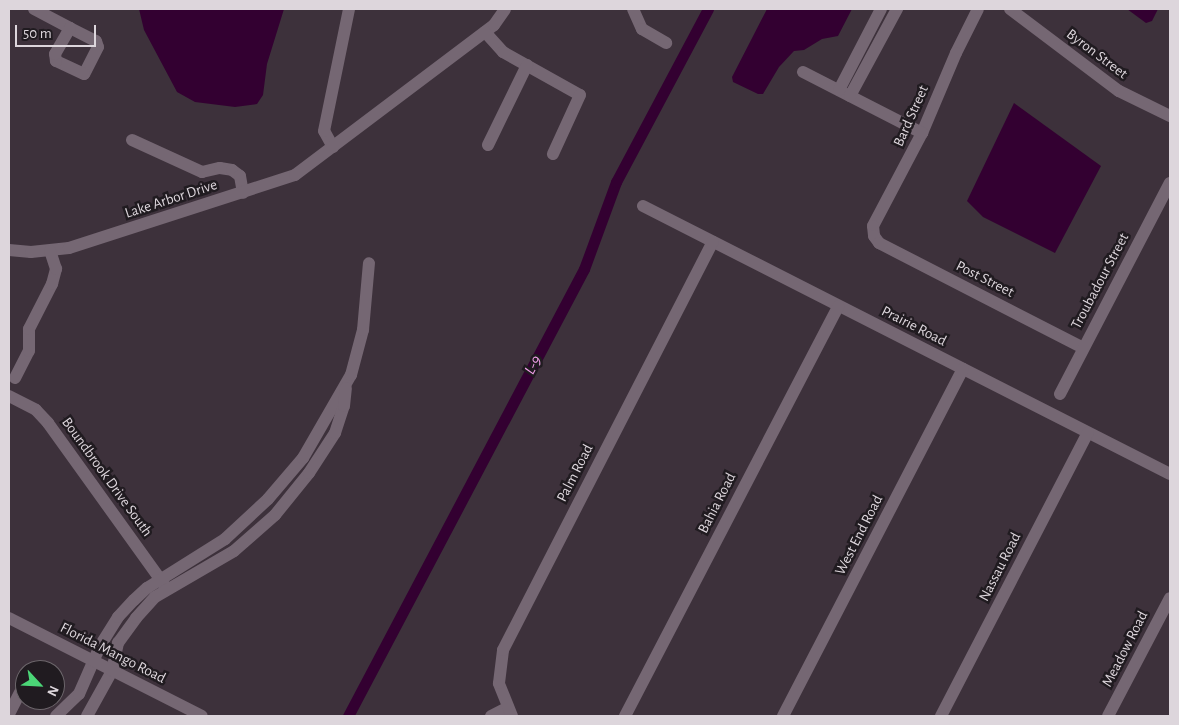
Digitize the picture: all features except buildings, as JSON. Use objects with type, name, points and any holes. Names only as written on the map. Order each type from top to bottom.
[{"type":"street","points":[[34,9],[58,14],[70,28],[96,41],[98,47],[84,74],[56,61],[55,54],[70,28]]},
{"type":"street","points":[[333,147],[324,131],[349,9]]},
{"type":"street","name":"Lake Arbor Drive","points":[[9,250],[50,251],[243,193],[295,175],[486,32],[499,20],[505,9]]},
{"type":"street","points":[[633,9],[642,29],[666,43]]},
{"type":"street","points":[[845,93],[881,9]]},
{"type":"street","points":[[845,93],[897,9]]},
{"type":"street","name":"Bard Street","points":[[874,236],[873,226],[922,133],[956,52],[978,9]]},
{"type":"street","name":"Byron Street","points":[[1010,9],[1119,91],[1170,116]]},
{"type":"street","points":[[486,32],[503,52],[580,95],[581,100],[553,154]]},
{"type":"street","points":[[488,145],[527,65]]},
{"type":"street","points":[[803,72],[922,133]]},
{"type":"street","points":[[132,140],[202,172],[220,168],[232,170],[240,176],[243,193]]},
{"type":"street","name":"Troubadour Street","points":[[1060,394],[1170,183]]},
{"type":"street","name":"Prairie Road","points":[[643,206],[1170,474]]},
{"type":"street","name":"Post Street","points":[[874,236],[879,243],[1083,348]]},
{"type":"street","name":"Palm Road","points":[[491,716],[509,712],[498,674],[506,642],[713,242]]},
{"type":"street","points":[[15,378],[29,350],[29,329],[52,284],[56,268],[50,251]]},
{"type":"street","points":[[56,716],[79,694],[93,661],[118,617],[147,588],[164,585],[234,551],[275,515],[309,474],[335,433],[344,406],[346,388],[362,332],[370,263]]},
{"type":"street","name":"Bahia Road","points":[[625,716],[838,306]]},
{"type":"street","name":"West End Road","points":[[783,716],[963,369]]},
{"type":"street","points":[[88,716],[112,670],[123,637],[164,585],[210,550],[268,499],[304,458],[346,388]]},
{"type":"street","name":"Boundbrook Drive South","points":[[9,396],[36,410],[48,423],[164,585]]},
{"type":"street","name":"Nassau Road","points":[[940,716],[1088,432]]},
{"type":"street","name":"Meadow Road","points":[[1108,716],[1170,598]]},
{"type":"street","name":"Florida Mango Road","points":[[9,618],[202,716]]},
{"type":"street","points":[[9,714],[15,702]]},
{"type":"shaded area","points":[[139,9],[284,9],[267,64],[263,95],[257,104],[235,107],[195,102],[177,92],[144,30]]},
{"type":"shaded area","points":[[767,9],[852,9],[838,36],[822,39],[804,50],[794,51],[779,67],[763,94],[758,94],[733,82],[732,77]]},
{"type":"shaded area","points":[[1127,9],[1158,9],[1152,21],[1146,23]]},
{"type":"shaded area","points":[[1014,103],[1101,166],[1055,253],[983,217],[967,201]]},
{"type":"waterway","name":"L-9","points":[[348,716],[584,269],[616,182],[708,9]]}]
